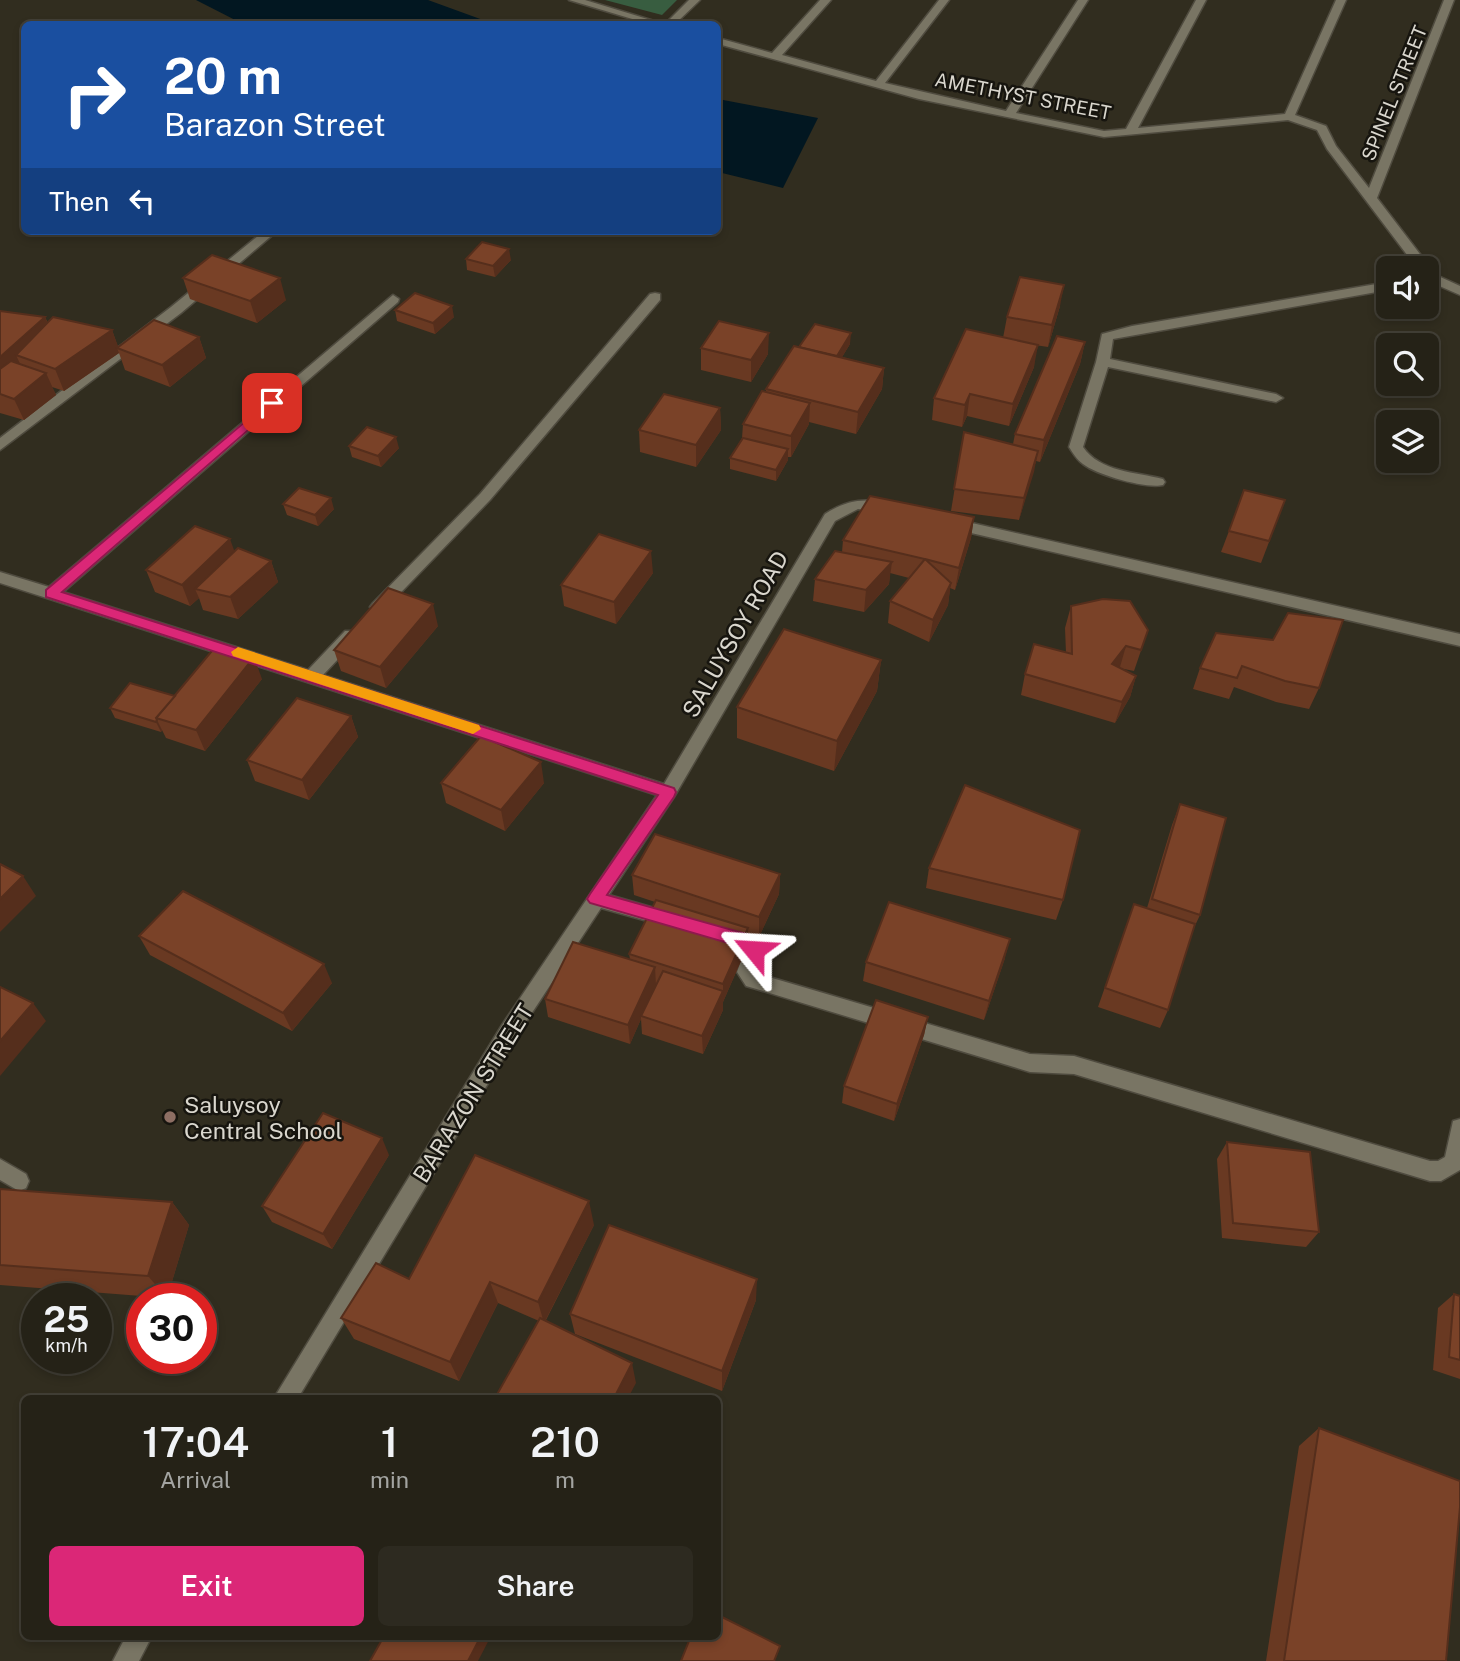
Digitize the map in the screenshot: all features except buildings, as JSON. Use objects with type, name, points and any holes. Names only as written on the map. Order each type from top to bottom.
[{"type":"street","points":[[574,0],[648,21]]},
{"type":"street","points":[[673,21],[695,0]]},
{"type":"street","points":[[775,56],[826,0]]},
{"type":"street","points":[[878,85],[944,0]]},
{"type":"street","points":[[1009,115],[1083,0]]},
{"type":"street","points":[[1130,131],[1201,0]]},
{"type":"street","points":[[1289,117],[1341,0]]},
{"type":"street","name":"SPINEL STREET","points":[[1371,198],[1449,0]]},
{"type":"street","name":"AMETHYST STREET","points":[[721,42],[878,85],[1104,134],[1289,117],[1322,128],[1331,147],[1414,256]]},
{"type":"street","points":[[0,444],[176,310],[266,235]]},
{"type":"street","name":"AMETHYST STREET","points":[[1439,280],[1460,290]]},
{"type":"street","points":[[1157,482],[1096,467],[1081,458],[1076,447],[1103,362],[1107,337],[1376,288]]},
{"type":"street","points":[[312,676],[485,497],[655,296]]},
{"type":"street","points":[[51,593],[393,299]]},
{"type":"street","points":[[1103,362],[1276,398]]},
{"type":"street","name":"SALUYSOY ROAD","points":[[668,792],[830,518],[849,505],[868,502],[907,512]]},
{"type":"street","points":[[933,519],[1010,539],[1460,640]]},
{"type":"street","points":[[0,577],[668,792]]},
{"type":"street","name":"BARAZON STREET","points":[[287,1395],[509,1031],[668,792]]},
{"type":"street","points":[[595,899],[684,924]]},
{"type":"street","points":[[710,931],[748,941],[752,945],[754,950],[746,972],[753,980],[1030,1063],[1074,1065],[1430,1171],[1441,1171],[1454,1162],[1460,1128]]},
{"type":"street","points":[[0,1169],[19,1181]]},
{"type":"street","points":[[125,1661],[138,1640]]},
{"type":"green space","points":[[605,0],[677,0],[662,15]]},
{"type":"water","points":[[196,0],[428,0],[486,21],[237,21]]},
{"type":"water","points":[[721,100],[818,118],[783,188],[721,173]]},
{"type":"slow traffic","points":[[238,652],[473,729]]},
{"type":"place","name":"Saluysoy Central School","points":[[170,1117]]},
{"type":"route","points":[[272,403],[51,593],[668,792],[595,899],[748,941],[754,950]]}]
